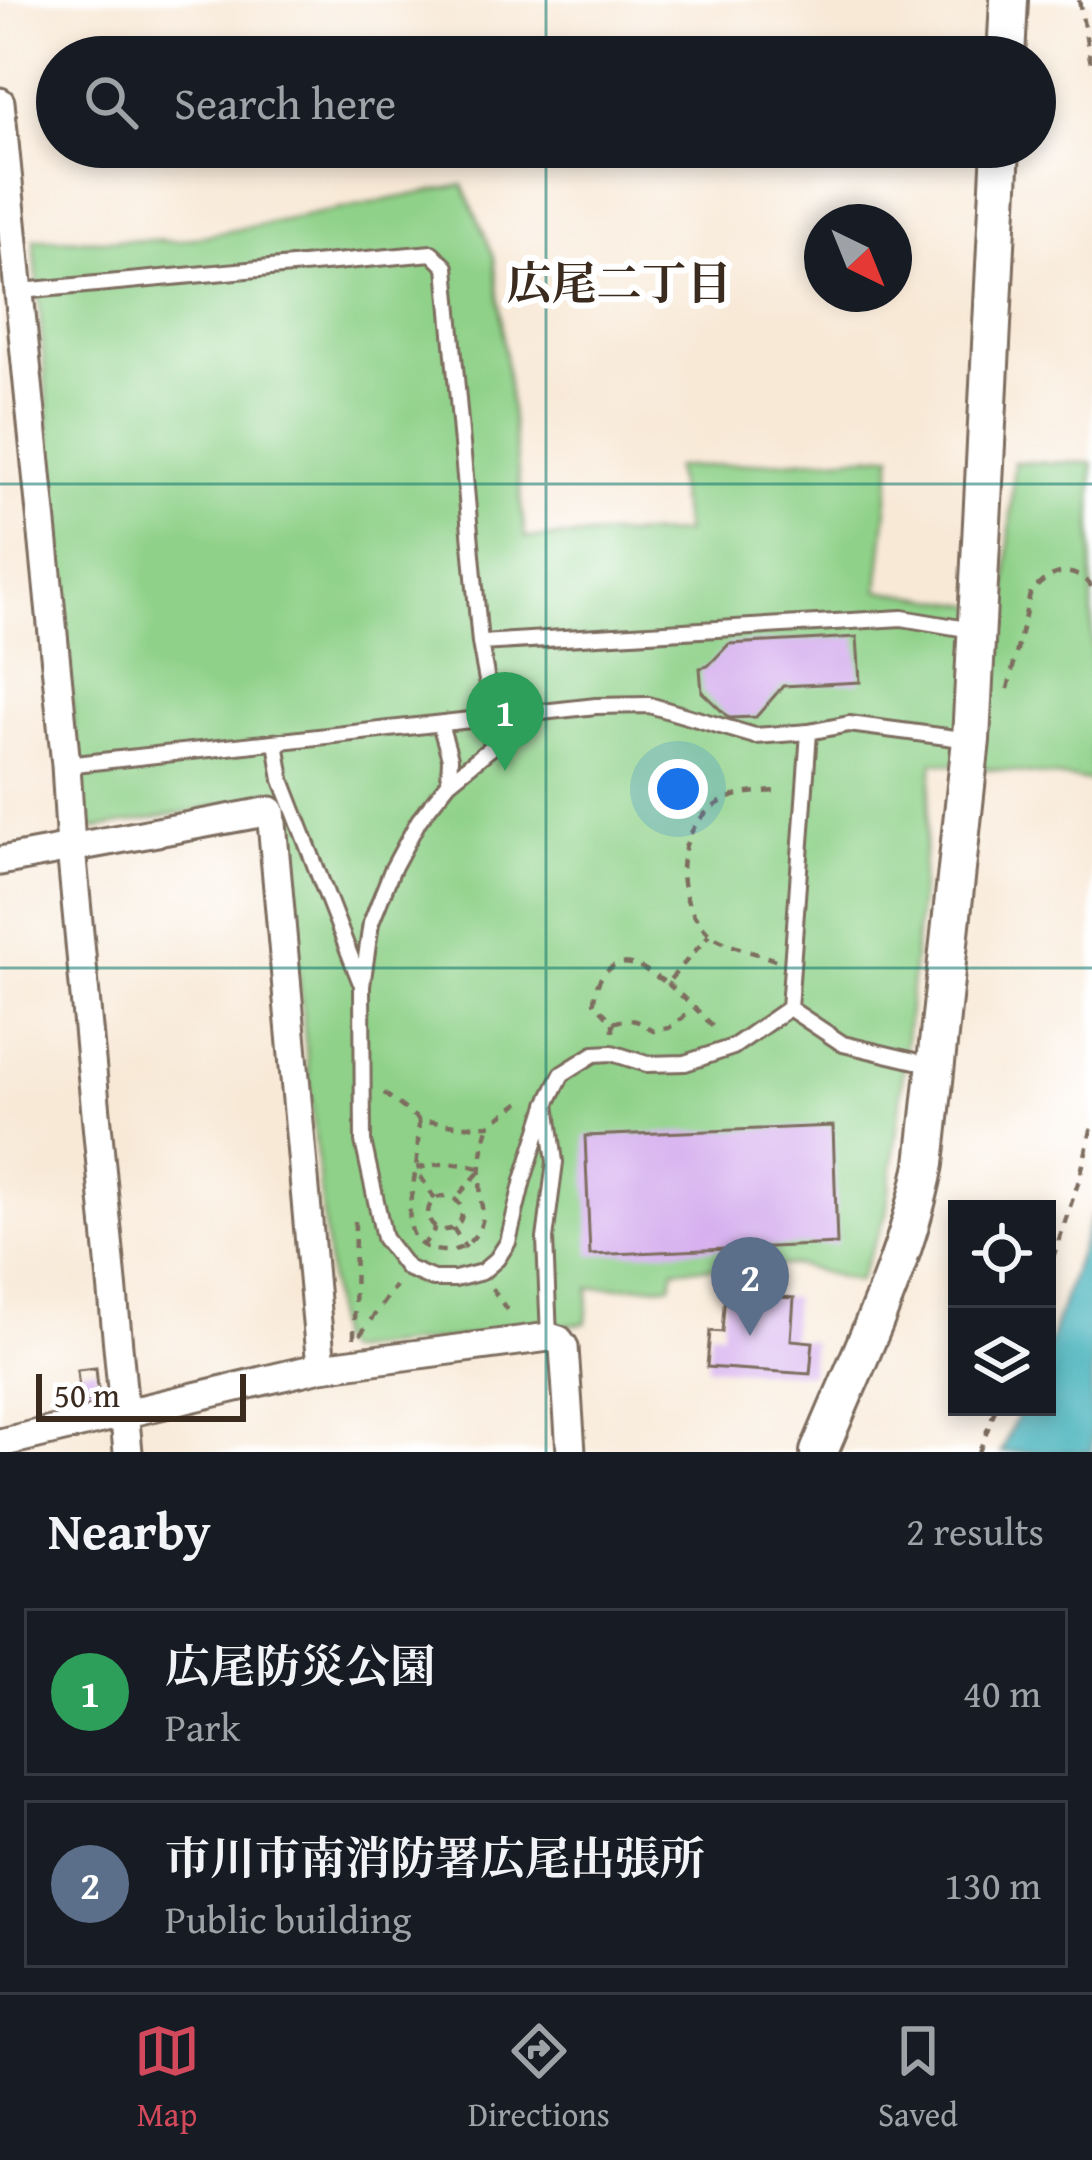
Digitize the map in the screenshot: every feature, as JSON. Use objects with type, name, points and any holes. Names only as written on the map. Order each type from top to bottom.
[{"type":"street","points":[[1007,36],[1009,0]]},
{"type":"street","points":[[0,102],[5,209],[21,292],[128,1452]]},
{"type":"street","points":[[819,1452],[902,1254],[925,1164],[971,740],[1000,168]]},
{"type":"street","points":[[0,861],[271,811],[321,1367]]},
{"type":"street","points":[[0,1443],[321,1367],[548,1337],[564,1347],[571,1452]]},
{"type":"lane","points":[[21,292],[432,253],[446,266],[480,643],[494,718]]},
{"type":"lane","points":[[480,643],[902,618],[977,630]]},
{"type":"lane","points":[[66,765],[596,706],[649,705],[755,736],[849,724],[971,740]]},
{"type":"lane","points":[[532,715],[449,782],[418,820],[371,923],[362,986],[364,1141],[384,1238],[407,1268],[433,1279],[455,1279],[482,1272],[497,1258],[508,1242],[547,1104],[562,1075],[594,1054],[612,1053],[647,1064],[685,1064],[733,1047],[789,1008]]},
{"type":"lane","points":[[440,724],[450,758],[449,782]]},
{"type":"lane","points":[[789,1008],[809,732]]},
{"type":"lane","points":[[276,742],[282,780],[362,986]]},
{"type":"lane","points":[[789,1008],[843,1044],[936,1066]]},
{"type":"lane","points":[[547,1104],[555,1162],[545,1239],[548,1337]]},
{"type":"path","points":[[1079,0],[1092,69]]},
{"type":"path","points":[[1006,697],[1030,594],[1061,570],[1072,571],[1092,587]]},
{"type":"path","points":[[792,967],[709,935],[685,898],[680,878],[691,831],[707,812],[753,791],[805,785]]},
{"type":"path","points":[[667,983],[709,935]]},
{"type":"path","points":[[612,1053],[613,1023],[594,1002],[595,986],[605,971],[619,964],[635,964],[667,983],[733,1047]]},
{"type":"path","points":[[613,1023],[639,1020],[653,1031],[669,1028],[694,1008]]},
{"type":"path","points":[[362,1071],[419,1120],[463,1126],[489,1125],[562,1075]]},
{"type":"path","points":[[419,1120],[409,1224],[423,1244],[442,1251],[462,1247],[483,1222],[482,1169],[489,1125]]},
{"type":"path","points":[[1056,1249],[1092,1126]]},
{"type":"path","points":[[416,1168],[439,1162],[482,1169]]},
{"type":"path","points":[[416,1168],[435,1199]]},
{"type":"path","points":[[455,1199],[482,1169]]},
{"type":"path","points":[[435,1199],[455,1199],[461,1207],[456,1226],[436,1227],[429,1208],[435,1199]]},
{"type":"path","points":[[354,1344],[355,1211]]},
{"type":"path","points":[[979,1452],[993,1416]]},
{"type":"green space","points":[[463,185],[494,257],[525,538],[685,533],[674,468],[893,454],[878,590],[1005,610],[1014,462],[1092,463],[1092,781],[933,762],[886,1215],[858,1282],[796,1265],[674,1269],[671,1285],[589,1288],[586,1323],[344,1351],[336,1343],[280,795],[94,829],[81,819],[34,239],[178,241]]},
{"type":"water","points":[[1092,1213],[1092,1452],[1001,1452],[1017,1416],[1056,1416],[1056,1323]]},
{"type":"building","points":[[857,637],[860,682],[783,686],[756,717],[729,718],[702,692],[700,668],[729,644]]},
{"type":"building","points":[[833,1126],[837,1244],[590,1255],[585,1136]]},
{"type":"building","points":[[725,1293],[794,1298],[791,1340],[813,1342],[810,1374],[707,1367],[710,1331],[722,1332]]},
{"type":"building","points":[[96,1368],[99,1399],[80,1401],[77,1370]]},
{"type":"place","name":"広尾防災公園","points":[[505,771]]},
{"type":"place","name":"市川市南消防署広尾出張所","points":[[750,1336]]},
{"type":"district","name":"広尾二丁目","points":[[619,283]]}]
